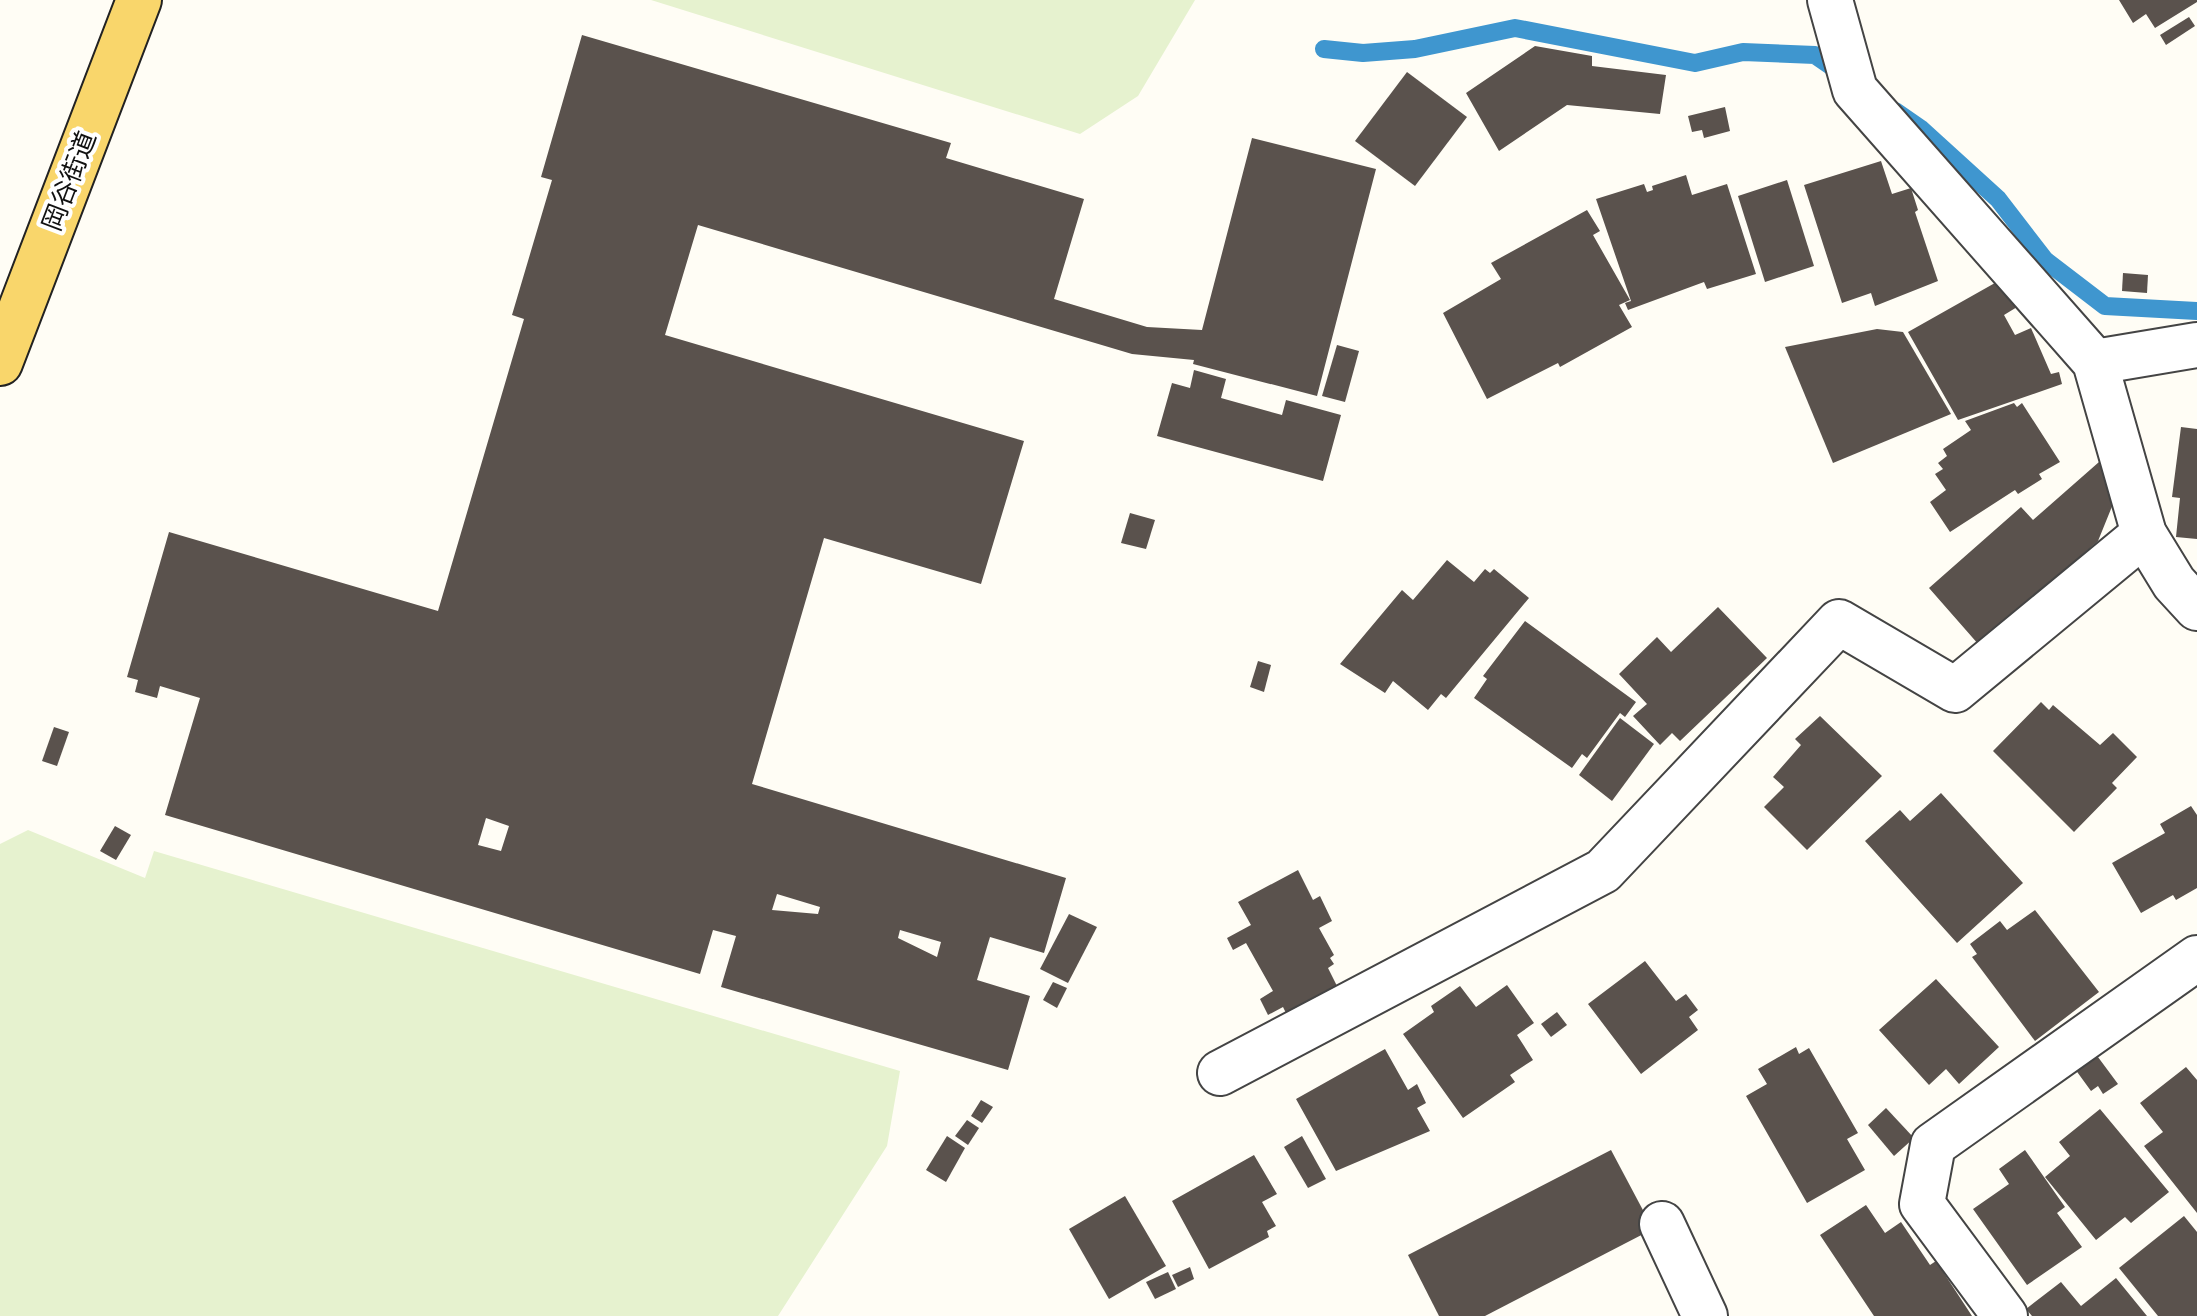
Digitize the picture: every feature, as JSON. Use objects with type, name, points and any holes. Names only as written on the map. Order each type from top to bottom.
[{"type":"main road","name":"岡谷街道","points":[[3,342],[139,0]]},
{"type":"street","points":[[1830,0],[1855,90],[2095,362],[2144,534],[2174,583],[2197,608]]},
{"type":"street","points":[[2095,362],[2197,345]]},
{"type":"street","points":[[1220,1073],[1603,871],[1839,622],[1955,690],[2144,534]]},
{"type":"street","points":[[2005,1316],[1922,1204],[1933,1145],[2197,958]]},
{"type":"street","points":[[1662,1224],[1705,1316]]},
{"type":"green space","points":[[651,0],[1195,0],[1138,96],[1080,134]]},
{"type":"green space","points":[[28,830],[145,878],[154,851],[900,1071],[887,1146],[778,1316],[0,1316],[0,844]]},
{"type":"building","points":[[2119,0],[2197,2],[2155,28],[2146,14],[2133,23]]},
{"type":"building","points":[[2189,17],[2195,26],[2166,45],[2160,35]]},
{"type":"building","points":[[582,35],[951,143],[946,158],[1084,199],[1054,299],[1147,327],[1202,330],[1252,138],[1376,169],[1317,396],[1193,364],[1194,360],[1132,354],[698,225],[665,335],[1024,441],[981,584],[824,538],[752,784],[1066,878],[1044,953],[990,937],[977,980],[1030,996],[1008,1070],[721,987],[736,936],[713,930],[700,974],[165,815],[200,698],[160,686],[157,698],[135,692],[138,680],[127,677],[169,532],[438,611],[524,319],[512,315],[552,180],[541,177]],"holes":[[[486,818],[509,826],[501,851],[478,845]],[[777,894],[820,907],[818,914],[772,910]],[[900,930],[941,942],[937,957],[898,938]]]},
{"type":"building","points":[[1535,46],[1592,56],[1592,66],[1666,75],[1660,114],[1567,105],[1499,151],[1466,93]]},
{"type":"building","points":[[1407,72],[1467,117],[1415,186],[1355,141]]},
{"type":"building","points":[[1725,107],[1730,131],[1704,138],[1702,130],[1692,132],[1688,116]]},
{"type":"building","points":[[1881,161],[1892,194],[1911,188],[1918,210],[1915,212],[1938,281],[1875,306],[1871,293],[1842,303],[1804,185]]},
{"type":"building","points":[[1686,175],[1692,195],[1727,184],[1756,274],[1707,289],[1704,282],[1628,310],[1625,303],[1631,301],[1596,199],[1644,184],[1647,192],[1653,190],[1652,186]]},
{"type":"building","points":[[1787,180],[1814,266],[1765,282],[1738,196]]},
{"type":"building","points":[[1587,210],[1600,231],[1593,235],[1630,300],[1619,305],[1632,327],[1560,367],[1558,363],[1487,399],[1443,313],[1501,279],[1491,263]]},
{"type":"building","points":[[2123,273],[2148,275],[2147,293],[2122,291]]},
{"type":"building","points":[[2002,279],[2022,304],[2004,315],[2015,335],[2031,328],[2051,374],[2059,372],[2062,384],[1958,420],[1908,332]]},
{"type":"building","points":[[1877,329],[1903,332],[1951,414],[1833,463],[1785,347]]},
{"type":"building","points":[[1337,345],[1359,351],[1345,402],[1322,396]]},
{"type":"building","points":[[1194,370],[1226,379],[1221,398],[1282,415],[1286,400],[1341,415],[1323,481],[1157,436],[1172,383],[1190,388]]},
{"type":"building","points":[[2014,403],[2017,407],[2022,403],[2060,462],[2039,474],[2042,479],[2018,494],[2015,490],[1950,532],[1930,502],[1946,490],[1935,474],[1943,469],[1938,463],[1947,456],[1943,449],[1971,430],[1965,421]]},
{"type":"building","points":[[2181,427],[2197,429],[2197,539],[2176,537],[2180,498],[2172,497]]},
{"type":"building","points":[[2099,462],[2113,504],[2098,541],[1979,645],[1929,588],[2021,507],[2033,520]]},
{"type":"building","points":[[1130,513],[1155,520],[1146,549],[1121,543]]},
{"type":"building","points":[[1447,560],[1474,582],[1485,569],[1490,573],[1494,569],[1529,598],[1446,698],[1441,694],[1428,710],[1393,681],[1385,693],[1340,664],[1402,590],[1413,600]]},
{"type":"building","points":[[1718,607],[1767,658],[1680,741],[1672,733],[1660,745],[1633,716],[1647,704],[1619,674],[1657,637],[1671,652]]},
{"type":"building","points":[[1525,621],[1636,702],[1625,717],[1620,713],[1587,758],[1582,754],[1572,768],[1474,698],[1487,679],[1483,676]]},
{"type":"building","points":[[1258,661],[1271,665],[1264,692],[1250,687]]},
{"type":"building","points":[[2041,702],[2049,710],[2053,705],[2100,745],[2113,733],[2137,757],[2112,783],[2117,788],[2074,832],[1993,751]]},
{"type":"building","points":[[1820,716],[1882,776],[1807,850],[1764,807],[1784,787],[1773,777],[1801,745],[1795,739]]},
{"type":"building","points":[[1620,718],[1654,744],[1612,801],[1579,775]]},
{"type":"building","points":[[54,727],[69,732],[57,766],[42,761]]},
{"type":"building","points":[[1941,793],[2023,883],[1957,943],[1865,841],[1900,810],[1910,821]]},
{"type":"building","points":[[2191,806],[2197,815],[2197,888],[2176,900],[2173,895],[2141,913],[2112,863],[2165,833],[2160,824]]},
{"type":"building","points":[[115,826],[131,835],[116,860],[100,851]]},
{"type":"building","points":[[1298,870],[1313,900],[1320,896],[1332,921],[1319,928],[1334,955],[1330,958],[1334,964],[1328,968],[1339,990],[1288,1017],[1283,1007],[1268,1015],[1260,999],[1273,991],[1246,943],[1233,950],[1227,938],[1251,925],[1238,902]]},
{"type":"building","points":[[2035,910],[2099,992],[2035,1041],[1972,957],[1977,954],[1970,944],[2000,921],[2007,930]]},
{"type":"building","points":[[1069,914],[1097,927],[1068,983],[1040,969]]},
{"type":"building","points":[[1645,961],[1676,1001],[1686,994],[1698,1010],[1689,1017],[1698,1030],[1641,1074],[1588,1004]]},
{"type":"building","points":[[1936,979],[1999,1047],[1959,1084],[1946,1069],[1929,1085],[1879,1030]]},
{"type":"building","points":[[1053,982],[1067,988],[1057,1008],[1043,1000]]},
{"type":"building","points":[[1507,985],[1534,1023],[1517,1035],[1533,1060],[1510,1075],[1515,1082],[1463,1118],[1403,1034],[1434,1012],[1431,1006],[1460,986],[1476,1007]]},
{"type":"building","points":[[1557,1012],[1567,1025],[1551,1037],[1541,1024]]},
{"type":"building","points":[[1796,1047],[1799,1054],[1809,1048],[1858,1133],[1847,1139],[1865,1170],[1807,1203],[1746,1096],[1767,1084],[1758,1069]]},
{"type":"building","points":[[1385,1049],[1408,1090],[1417,1084],[1426,1103],[1417,1108],[1430,1131],[1336,1171],[1296,1099]]},
{"type":"building","points":[[2095,1053],[2118,1084],[2103,1094],[2098,1086],[2091,1091],[2075,1069]]},
{"type":"building","points":[[2186,1067],[2197,1080],[2197,1213],[2144,1146],[2163,1132],[2140,1103]]},
{"type":"building","points":[[981,1100],[993,1107],[982,1123],[971,1116]]},
{"type":"building","points":[[1886,1108],[1914,1138],[1894,1156],[1868,1125]]},
{"type":"building","points":[[2100,1109],[2169,1192],[2131,1223],[2125,1217],[2096,1240],[2045,1177],[2070,1156],[2059,1142]]},
{"type":"building","points":[[967,1120],[979,1128],[968,1145],[955,1136]]},
{"type":"building","points":[[947,1136],[965,1148],[946,1182],[926,1170]]},
{"type":"building","points":[[1302,1136],[1326,1179],[1308,1188],[1284,1147]]},
{"type":"building","points":[[1611,1150],[1653,1229],[1485,1316],[1439,1316],[1408,1255]]},
{"type":"building","points":[[2025,1150],[2065,1207],[2057,1213],[2082,1247],[2027,1285],[1973,1209],[2009,1184],[1999,1169]]},
{"type":"building","points":[[1254,1155],[1277,1194],[1262,1202],[1276,1226],[1267,1231],[1269,1237],[1209,1269],[1172,1201]]},
{"type":"building","points":[[1125,1196],[1166,1266],[1109,1299],[1069,1229]]},
{"type":"building","points":[[1866,1205],[1885,1233],[1901,1222],[1930,1265],[1936,1261],[1972,1316],[1874,1316],[1820,1235]]},
{"type":"building","points":[[2184,1216],[2197,1232],[2197,1316],[2158,1316],[2119,1268]]},
{"type":"building","points":[[1190,1267],[1194,1279],[1178,1287],[1172,1275]]},
{"type":"building","points":[[1168,1272],[1176,1289],[1155,1299],[1146,1282]]},
{"type":"building","points":[[2116,1278],[2147,1316],[2032,1316],[2026,1309],[2061,1282],[2081,1306]]},
{"type":"waterway","points":[[1324,49],[1363,53],[1415,49],[1515,28],[1695,63],[1743,52],[1815,55],[1844,75]]},
{"type":"waterway","points":[[1895,111],[1921,129],[1998,199],[2045,260],[2105,306],[2197,311]]}]
